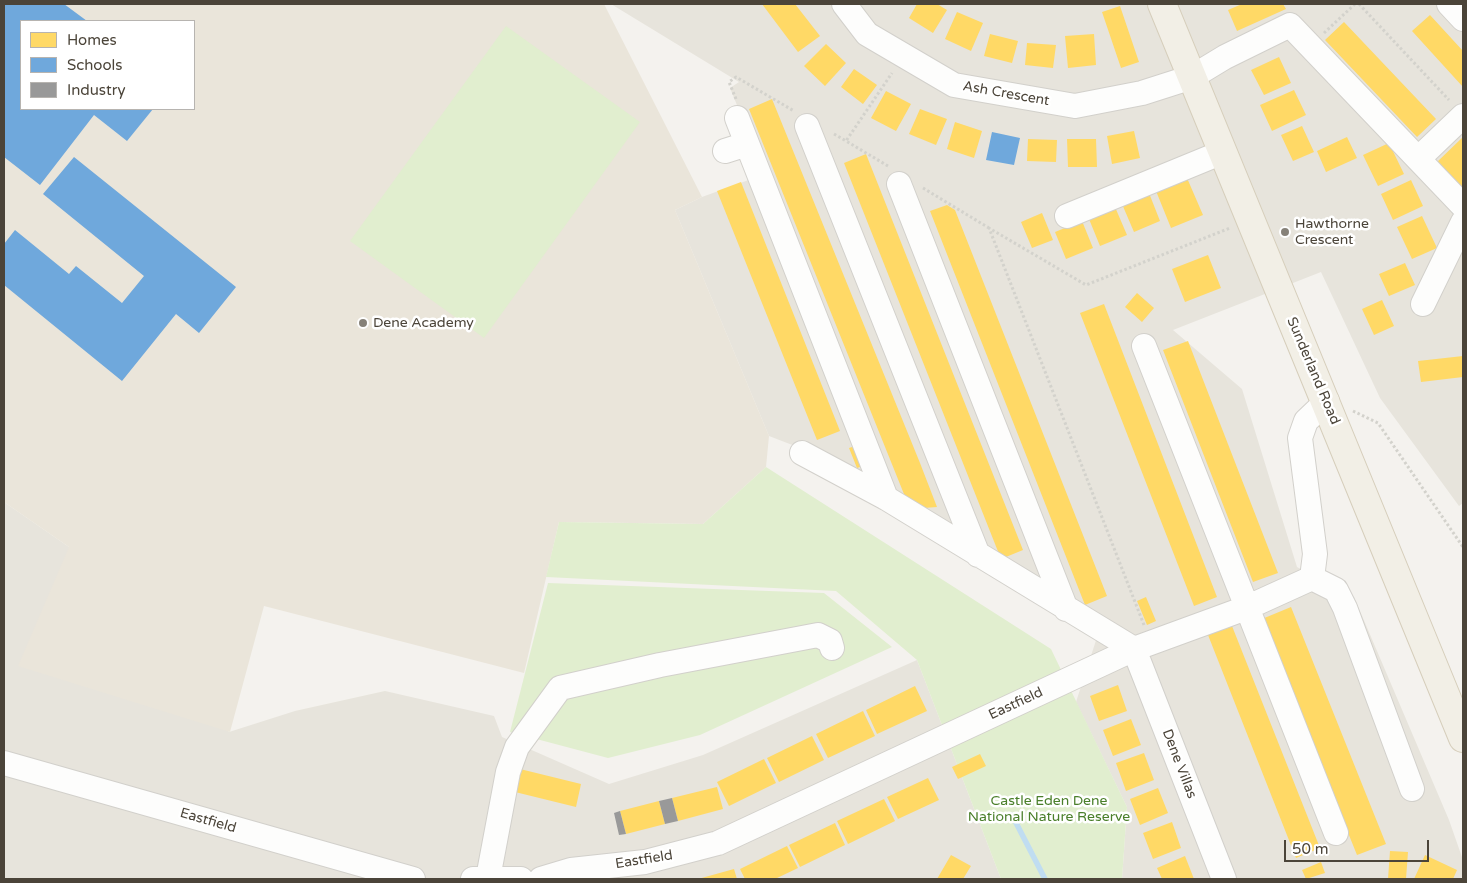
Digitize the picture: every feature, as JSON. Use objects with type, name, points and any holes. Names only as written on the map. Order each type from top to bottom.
[{"type":"main road","name":"Sunderland Road","points":[[1162,4],[1249,220],[1327,401],[1463,738]]},
{"type":"street","name":"Ash Crescent","points":[[844,4],[867,34],[954,85],[1075,106],[1142,93],[1192,77],[1225,57],[1290,25],[1309,47]]},
{"type":"street","points":[[1449,4],[1463,18]]},
{"type":"street","points":[[1309,47],[1463,206]]},
{"type":"street","points":[[1418,159],[1457,109]]},
{"type":"street","points":[[737,118],[886,498]]},
{"type":"street","points":[[803,120],[978,555]]},
{"type":"street","points":[[725,152],[747,144]]},
{"type":"street","points":[[1067,216],[1223,152]]},
{"type":"street","points":[[902,179],[1066,609]]},
{"type":"street","points":[[1423,304],[1463,222]]},
{"type":"street","points":[[1144,346],[1336,833]]},
{"type":"street","points":[[1327,401],[1306,421],[1300,438],[1315,554],[1312,578],[1336,590],[1346,608],[1412,789]]},
{"type":"street","points":[[802,453],[886,498],[1066,609],[1143,646]]},
{"type":"street","name":"Eastfield","points":[[541,879],[571,870],[645,862],[718,843],[1143,646],[1246,608],[1312,578]]},
{"type":"street","points":[[521,879],[480,879],[508,772],[517,747],[560,688],[660,665],[818,635],[830,641],[832,648]]},
{"type":"street","name":"Dene Villas","points":[[1143,646],[1224,879]]},
{"type":"street","name":"Eastfield","points":[[4,763],[413,879]]},
{"type":"path","points":[[1309,47],[1355,4]]},
{"type":"path","points":[[1360,4],[1457,109]]},
{"type":"path","points":[[846,141],[903,55]]},
{"type":"path","points":[[737,118],[739,106],[729,82],[736,77],[803,120]]},
{"type":"path","points":[[830,132],[902,179],[1086,285],[1215,234]]},
{"type":"path","points":[[989,228],[1143,646]]},
{"type":"path","points":[[1327,401],[1378,423],[1463,547]]},
{"type":"shaded area","name":"Dene Academy","points":[[4,4],[604,4],[702,197],[675,210],[769,436],[766,467],[703,524],[559,522],[524,673],[264,606],[230,732],[18,666],[69,547],[4,502]]},
{"type":"shaded area","points":[[611,4],[1463,4],[1463,503],[1459,506],[1380,398],[1321,272],[1173,330],[1242,389],[1297,567],[1354,597],[1449,820],[1463,860],[1463,879],[1122,879],[1127,807],[1076,702],[1100,628],[902,506],[883,480],[769,436],[675,210],[702,197],[765,174],[730,88],[739,82]]},
{"type":"shaded area","points":[[4,502],[69,547],[229,732],[295,711],[385,691],[494,716],[502,737],[609,784],[703,755],[917,660],[1001,879],[4,879]]},
{"type":"green space","points":[[506,26],[640,122],[484,338],[350,241]]},
{"type":"green space","name":"Castle Eden Dene National Nature Reserve","points":[[766,467],[1051,649],[1127,807],[1122,879],[1001,879],[917,660],[836,591],[546,577],[559,522],[703,524]]},
{"type":"green space","points":[[548,583],[824,593],[892,647],[700,735],[608,758],[510,732]]},
{"type":"building: Homes","points":[[762,4],[795,4],[820,36],[798,52]]},
{"type":"building: Homes","points":[[917,4],[937,4],[947,10],[933,33],[909,18]]},
{"type":"building: Homes","points":[[1242,4],[1283,4],[1286,9],[1237,31],[1228,10]]},
{"type":"building: Homes","points":[[1120,6],[1139,62],[1121,68],[1102,12]]},
{"type":"building: Homes","points":[[957,12],[983,23],[971,51],[945,39]]},
{"type":"building: Homes","points":[[1430,15],[1463,51],[1463,87],[1412,31]]},
{"type":"building: Homes","points":[[1344,22],[1436,119],[1417,137],[1325,40]]},
{"type":"building: Homes","points":[[990,34],[1018,41],[1012,63],[984,56]]},
{"type":"building: Homes","points":[[1094,34],[1096,65],[1068,68],[1065,36]]},
{"type":"building: Homes","points":[[1027,43],[1056,45],[1053,68],[1025,65]]},
{"type":"building: Homes","points":[[826,44],[846,63],[825,86],[804,66]]},
{"type":"building: Homes","points":[[1279,57],[1291,83],[1264,95],[1251,70]]},
{"type":"building: Homes","points":[[854,69],[877,85],[863,104],[841,87]]},
{"type":"building: Homes","points":[[1294,90],[1306,115],[1272,131],[1260,105]]},
{"type":"building: Homes","points":[[886,91],[911,104],[896,131],[871,118]]},
{"type":"building: Homes","points":[[772,99],[937,507],[910,509],[749,109]]},
{"type":"building: Homes","points":[[920,109],[947,119],[936,145],[909,134]]},
{"type":"building: Homes","points":[[955,122],[982,131],[974,158],[947,149]]},
{"type":"building: Homes","points":[[1302,126],[1314,152],[1293,161],[1281,135]]},
{"type":"building: Homes","points":[[1134,131],[1140,158],[1112,164],[1107,136]]},
{"type":"building: Homes","points":[[1347,137],[1357,158],[1326,172],[1317,151]]},
{"type":"building: Homes","points":[[1463,137],[1463,193],[1436,163]]},
{"type":"building: Homes","points":[[1028,139],[1057,140],[1056,162],[1027,161]]},
{"type":"building: Homes","points":[[1067,139],[1096,139],[1097,167],[1068,167]]},
{"type":"building: Homes","points":[[1389,143],[1404,174],[1378,186],[1363,155]]},
{"type":"building: Homes","points":[[866,154],[1023,550],[1001,559],[844,163]]},
{"type":"building: Homes","points":[[1187,178],[1203,215],[1171,228],[1156,191]]},
{"type":"building: Homes","points":[[1411,180],[1423,206],[1393,220],[1381,194]]},
{"type":"building: Homes","points":[[741,182],[840,431],[817,440],[717,191]]},
{"type":"building: Homes","points":[[1149,193],[1160,221],[1134,232],[1122,204]]},
{"type":"building: Homes","points":[[947,205],[955,210],[1107,596],[1085,605],[930,211]]},
{"type":"building: Homes","points":[[1115,207],[1127,235],[1100,246],[1089,219]]},
{"type":"building: Homes","points":[[1042,213],[1053,240],[1032,248],[1021,222]]},
{"type":"building: Homes","points":[[1422,216],[1437,248],[1412,259],[1397,227]]},
{"type":"building: Homes","points":[[1082,221],[1093,248],[1066,259],[1055,232]]},
{"type":"building: Homes","points":[[1208,255],[1221,288],[1185,302],[1172,269]]},
{"type":"building: Homes","points":[[1405,263],[1415,285],[1389,296],[1379,274]]},
{"type":"building: Homes","points":[[1137,293],[1154,308],[1142,322],[1125,307]]},
{"type":"building: Homes","points":[[1382,300],[1394,326],[1374,335],[1362,309]]},
{"type":"building: Homes","points":[[1104,304],[1217,597],[1194,606],[1080,313]]},
{"type":"building: Homes","points":[[1188,341],[1278,573],[1253,582],[1163,350]]},
{"type":"building: Homes","points":[[1463,356],[1463,377],[1421,382],[1418,361]]},
{"type":"building: Homes","points":[[858,445],[866,465],[857,468],[849,448]]},
{"type":"building: Homes","points":[[1146,597],[1156,621],[1147,625],[1137,601]]},
{"type":"building: Homes","points":[[1291,607],[1386,844],[1357,855],[1262,619]]},
{"type":"building: Homes","points":[[1232,626],[1320,848],[1296,858],[1208,635]]},
{"type":"building: Homes","points":[[1118,685],[1127,711],[1099,721],[1090,696]]},
{"type":"building: Homes","points":[[915,686],[927,711],[877,734],[866,710]]},
{"type":"building: Homes","points":[[863,711],[875,736],[828,758],[816,734]]},
{"type":"building: Homes","points":[[1131,719],[1141,745],[1113,756],[1103,730]]},
{"type":"building: Homes","points":[[812,736],[824,760],[779,782],[767,758]]},
{"type":"building: Homes","points":[[1144,753],[1154,780],[1126,791],[1116,763]]},
{"type":"building: Homes","points":[[980,754],[986,766],[958,779],[952,767]]},
{"type":"building: Homes","points":[[764,759],[776,783],[729,806],[717,782]]},
{"type":"building: Homes","points":[[520,769],[581,784],[576,807],[515,792]]},
{"type":"building: Homes","points":[[928,778],[939,800],[898,819],[887,797]]},
{"type":"building: Homes","points":[[717,787],[723,809],[678,821],[672,798]]},
{"type":"building: Homes","points":[[1158,788],[1168,813],[1140,825],[1130,799]]},
{"type":"building: Homes","points":[[884,799],[895,821],[848,844],[837,821]]},
{"type":"building: Homes","points":[[659,801],[665,824],[626,834],[620,811]]},
{"type":"building: Homes","points":[[1172,822],[1181,848],[1153,859],[1143,833]]},
{"type":"building: Homes","points":[[835,823],[845,845],[800,867],[789,845]]},
{"type":"building: Homes","points":[[787,846],[798,868],[775,879],[745,879],[740,869]]},
{"type":"building: Homes","points":[[1390,851],[1408,852],[1406,879],[1388,879]]},
{"type":"building: Homes","points":[[951,855],[971,866],[963,879],[937,879]]},
{"type":"building: Homes","points":[[1425,855],[1457,870],[1453,879],[1414,879]]},
{"type":"building: Homes","points":[[1185,856],[1194,879],[1162,879],[1157,868]]},
{"type":"building: Homes","points":[[1321,862],[1325,873],[1306,879],[1302,870]]},
{"type":"building: Homes","points":[[734,869],[737,879],[698,879]]},
{"type":"building: Schools","points":[[4,4],[64,4],[86,20],[20,20],[20,110],[152,110],[127,141],[94,115],[40,185],[4,157]]},
{"type":"building: Schools","points":[[992,132],[1020,138],[1014,165],[986,160]]},
{"type":"building: Schools","points":[[74,157],[236,287],[199,333],[176,314],[122,381],[4,285],[4,244],[15,230],[69,274],[76,266],[122,303],[144,276],[43,194]]},
{"type":"building: Industry","points":[[672,798],[678,821],[665,824],[659,801]]},
{"type":"building: Industry","points":[[620,811],[626,834],[619,835],[614,813]]},
{"type":"waterway","points":[[1012,815],[1045,879]]},
{"type":"place","name":"Hawthorne Crescent","points":[[1285,232]]},
{"type":"place","name":"Dene Academy","points":[[363,323]]}]
